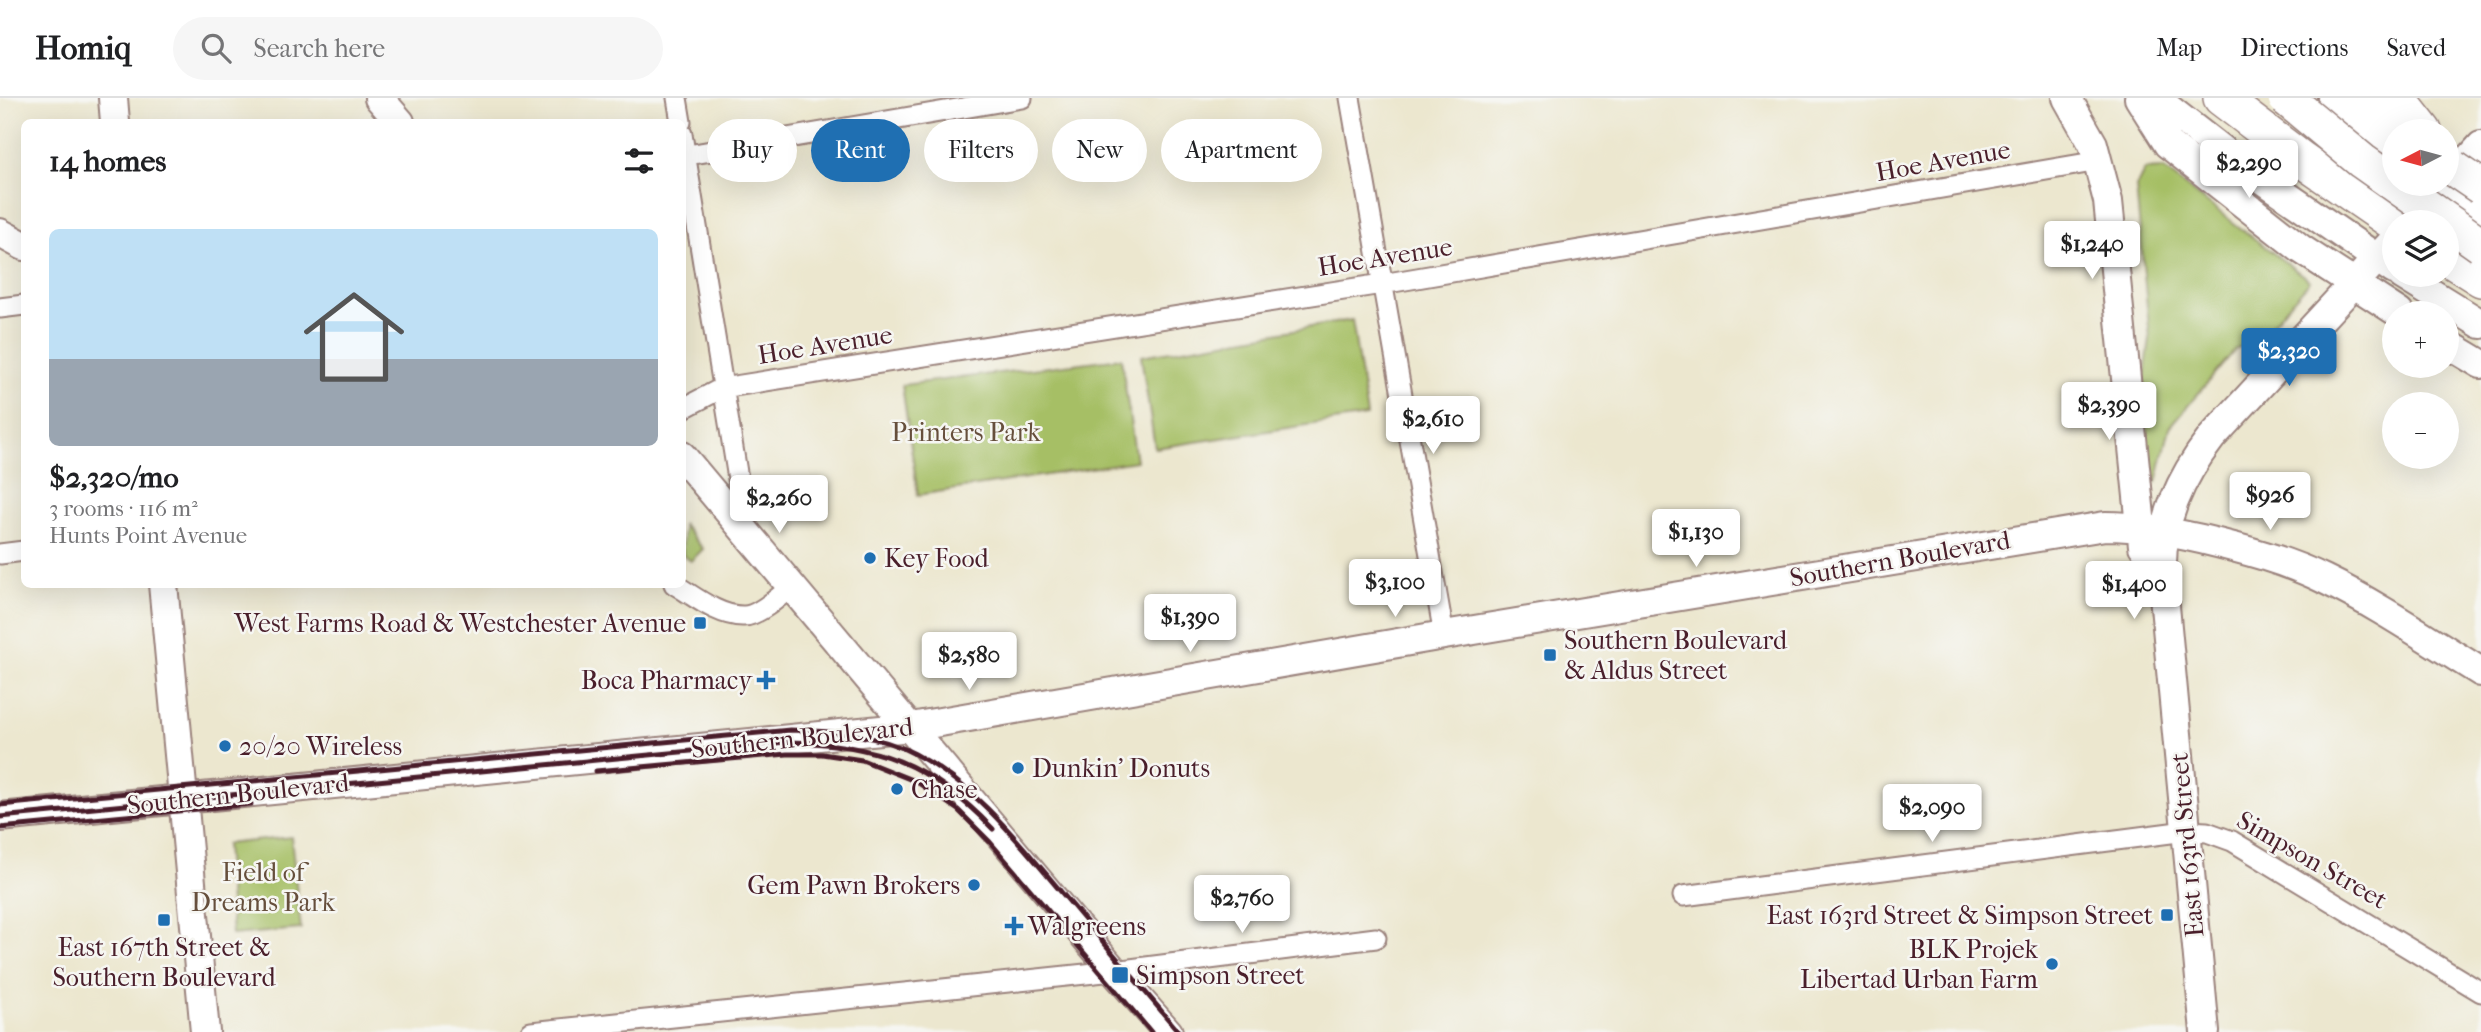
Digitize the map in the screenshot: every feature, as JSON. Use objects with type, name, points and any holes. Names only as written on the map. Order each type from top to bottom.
[{"type":"highway","points":[[2221,98],[2301,159],[2382,215]]},
{"type":"highway","points":[[2286,98],[2362,161],[2481,245]]},
{"type":"highway","points":[[2352,98],[2382,119]]},
{"type":"highway","points":[[2398,98],[2415,119]]},
{"type":"highway","points":[[2459,265],[2481,279]]},
{"type":"main road","points":[[113,98],[115,119]]},
{"type":"main road","points":[[379,98],[397,119]]},
{"type":"main road","name":"East 163rd Street","points":[[2067,98],[2088,132],[2099,161],[2108,201],[2153,529],[2161,558],[2205,1032]]},
{"type":"main road","points":[[2139,98],[2168,144],[2301,249],[2382,302]]},
{"type":"main road","points":[[2155,98],[2232,158],[2382,252]]},
{"type":"main road","points":[[2332,98],[2382,142]]},
{"type":"main road","points":[[2459,167],[2481,145]]},
{"type":"main road","points":[[2459,185],[2481,213]]},
{"type":"main road","points":[[2423,210],[2434,196]]},
{"type":"main road","points":[[2457,196],[2463,217],[2481,232]]},
{"type":"main road","points":[[0,233],[21,244]]},
{"type":"main road","points":[[2153,529],[2201,450],[2353,284],[2382,261]]},
{"type":"main road","points":[[2421,287],[2481,324]]},
{"type":"main road","points":[[2459,351],[2481,364]]},
{"type":"main road","points":[[686,461],[1168,1032]]},
{"type":"main road","name":"Southern Boulevard","points":[[0,817],[911,727],[2086,528],[2153,529],[2251,552],[2324,579],[2375,606],[2481,672]]},
{"type":"main road","points":[[163,588],[205,1032]]},
{"type":"street","points":[[677,98],[680,119]]},
{"type":"street","points":[[686,156],[1022,98]]},
{"type":"street","points":[[1350,98],[1444,635]]},
{"type":"street","name":"Hoe Avenue","points":[[686,407],[722,388],[1382,284],[2099,161]]},
{"type":"street","points":[[686,168],[747,535]]},
{"type":"street","points":[[0,308],[21,305]]},
{"type":"street","points":[[0,554],[21,551]]},
{"type":"street","points":[[681,588],[721,612],[746,617],[791,587]]},
{"type":"street","name":"Simpson Street","points":[[1683,896],[2186,831],[2207,832],[2232,841],[2481,992]]},
{"type":"street","points":[[531,1032],[1114,971],[1376,938]]},
{"type":"green space","points":[[2163,169],[2310,281],[2263,334],[2235,350],[2170,427],[2157,482],[2144,479],[2137,429],[2147,403],[2144,381],[2150,339],[2136,187],[2145,170]]},
{"type":"green space","points":[[1352,320],[1367,416],[1155,448],[1141,356]]},
{"type":"green space","name":"Printers Park","points":[[1121,358],[1136,461],[918,495],[902,385]]},
{"type":"green space","points":[[686,529],[703,549],[691,561],[686,557]]},
{"type":"green space","name":"Field of Dreams Park","points":[[291,837],[301,929],[232,935],[226,844]]},
{"type":"railway","points":[[0,805],[790,730],[870,738],[915,754],[937,767],[977,798],[1029,854],[1179,1032]]},
{"type":"railway","points":[[0,817],[786,742],[847,747],[900,761],[947,788],[993,829]]},
{"type":"railway","points":[[596,771],[787,754],[822,754],[862,760],[917,782],[958,810],[990,842],[1151,1032]]},
{"type":"railway","points":[[0,828],[251,804]]},
{"type":"place","name":"Key Food","points":[[870,558]]},
{"type":"place","name":"West Farms Road & Westchester Avenue","points":[[700,623]]},
{"type":"place","name":"Southern Boulevard & Aldus Street","points":[[1550,655]]},
{"type":"place","name":"Boca Pharmacy","points":[[766,680]]},
{"type":"place","name":"20/20 Wireless","points":[[225,746]]},
{"type":"place","name":"Dunkin' Donuts","points":[[1018,768]]},
{"type":"place","name":"Chase","points":[[897,789]]},
{"type":"place","name":"Gem Pawn Brokers","points":[[974,885]]},
{"type":"place","name":"East 163rd Street & Simpson Street","points":[[2167,915]]},
{"type":"place","name":"East 167th Street & Southern Boulevard","points":[[164,920]]},
{"type":"place","name":"Walgreens","points":[[1014,926]]},
{"type":"place","name":"BLK Projek Libertad Urban Farm","points":[[2052,964]]},
{"type":"place","name":"Simpson Street","points":[[1120,975]]}]
